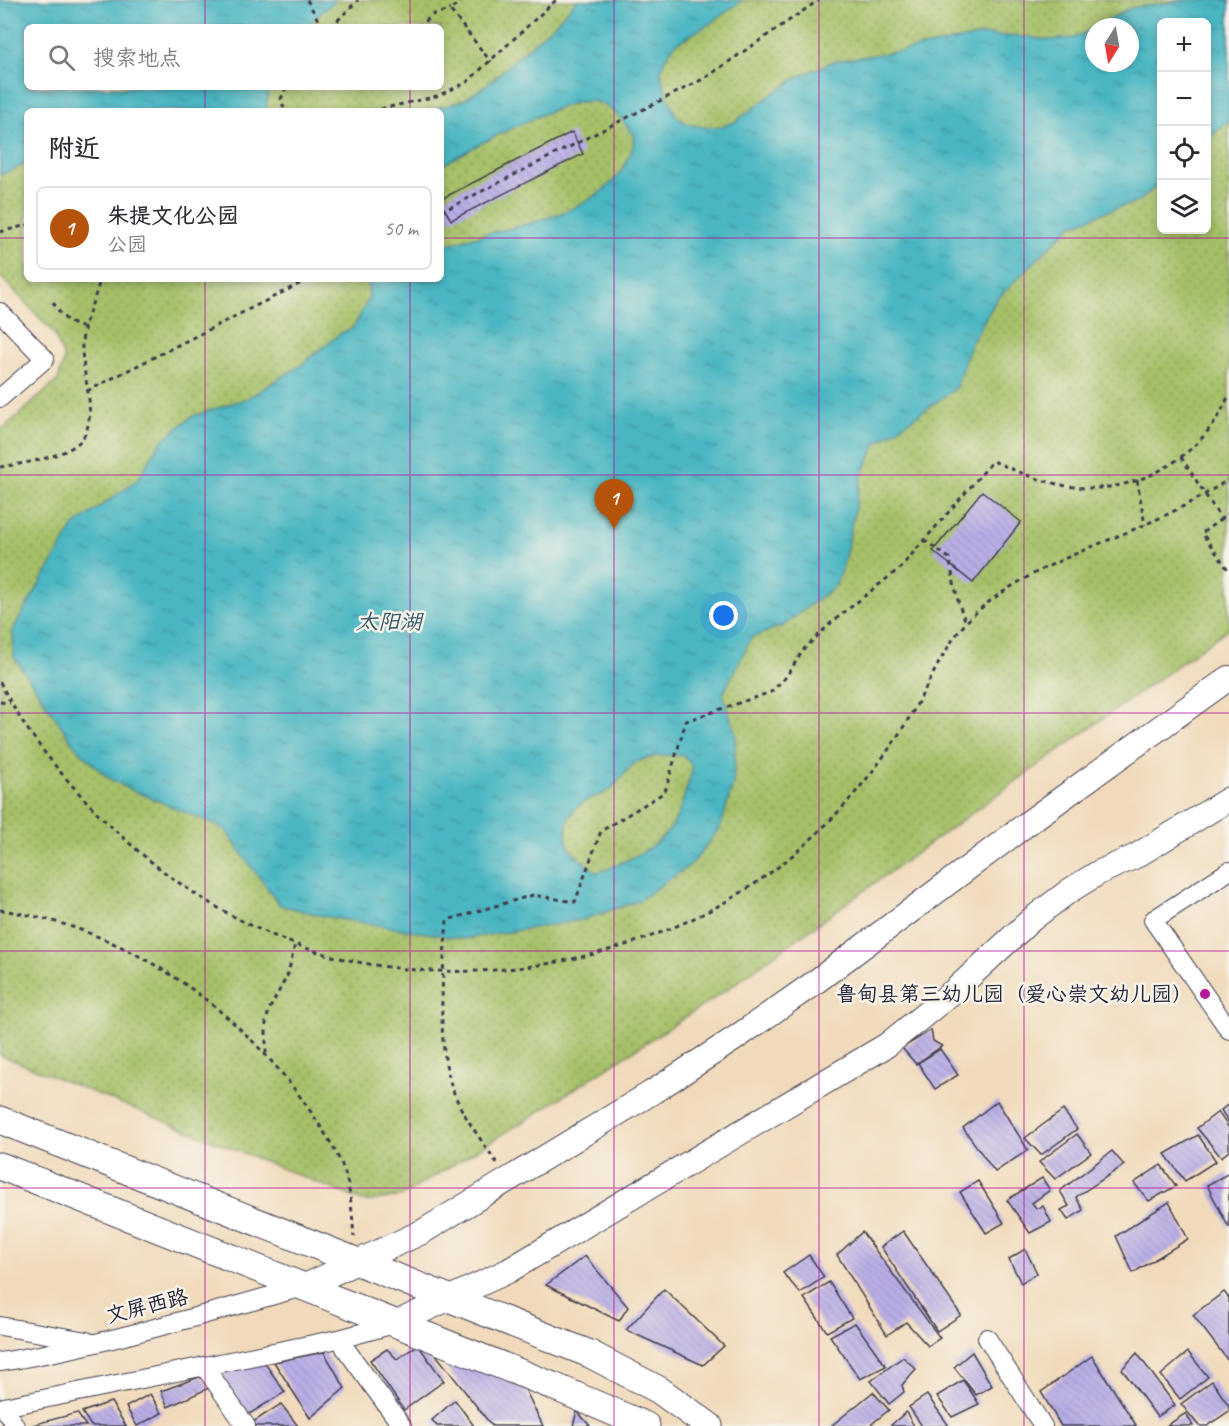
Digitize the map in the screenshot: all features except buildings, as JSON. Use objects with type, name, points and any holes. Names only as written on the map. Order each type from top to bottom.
[{"type":"highway","points":[[0,1119],[590,1354],[668,1395],[709,1426]]},
{"type":"highway","points":[[0,1166],[553,1386],[646,1426]]},
{"type":"main road","points":[[303,1287],[422,1232],[642,1099],[734,1039],[814,983],[1036,817],[1229,678]]},
{"type":"main road","points":[[394,1324],[508,1271],[887,1045],[955,990],[1032,919],[1069,891],[1098,873],[1136,855],[1229,799]]},
{"type":"street","points":[[0,312],[45,359],[0,398]]},
{"type":"street","points":[[1229,872],[1153,920],[1229,1030]]},
{"type":"street","name":"文屏西路","points":[[0,1362],[39,1356],[161,1326],[303,1287]]},
{"type":"street","points":[[15,1426],[4,1407],[343,1338],[394,1324]]},
{"type":"street","points":[[0,1326],[94,1342]]},
{"type":"street","points":[[343,1338],[345,1348],[402,1426]]},
{"type":"street","points":[[987,1338],[1043,1426]]},
{"type":"street","points":[[204,1366],[246,1426]]},
{"type":"path","points":[[307,0],[320,24]]},
{"type":"path","points":[[334,24],[358,0]]},
{"type":"path","points":[[422,24],[434,14],[450,10],[463,0]]},
{"type":"path","points":[[385,108],[437,96],[466,83],[556,0]]},
{"type":"path","points":[[444,210],[701,80],[819,0]]},
{"type":"path","points":[[450,10],[491,62]]},
{"type":"path","points":[[282,108],[281,99],[285,90]]},
{"type":"path","points":[[0,232],[24,226]]},
{"type":"path","points":[[0,467],[44,458],[67,450],[83,438],[89,421],[82,349],[85,328],[99,282]]},
{"type":"path","points":[[87,392],[303,282]]},
{"type":"path","points":[[53,302],[65,320],[73,326],[85,328]]},
{"type":"path","points":[[508,1180],[467,1119],[454,1094],[447,1072],[443,1040],[443,970],[447,920],[533,895],[574,902],[601,831],[665,792],[686,721],[771,692],[785,678],[806,648],[832,622],[900,568],[993,461],[1026,475],[1066,486],[1109,487],[1137,480],[1159,471],[1181,457],[1201,440],[1215,422],[1229,394]]},
{"type":"path","points":[[1181,457],[1221,519]]},
{"type":"path","points":[[0,681],[10,703],[50,759],[72,786],[120,836],[172,878],[227,913],[295,944],[345,959],[375,965],[469,970],[533,965],[598,953],[661,933],[751,887],[805,845],[830,820],[877,764],[911,716],[947,647],[966,622],[982,607],[1025,579],[1056,563],[1145,525],[1205,494],[1229,478]]},
{"type":"path","points":[[1137,480],[1145,525]]},
{"type":"path","points":[[1229,514],[1202,533],[1229,571]]},
{"type":"path","points":[[924,540],[949,558],[952,582],[966,622]]},
{"type":"path","points":[[0,702],[10,703]]},
{"type":"path","points":[[0,910],[53,922],[96,937],[139,956],[179,979],[218,1008],[267,1055],[316,1119],[342,1166],[351,1201],[356,1262]]},
{"type":"path","points":[[267,1055],[266,1022],[269,1010],[288,974],[295,944]]},
{"type":"green space","points":[[0,0],[1229,0],[1229,628],[715,998],[534,1115],[402,1196],[365,1202],[0,1055],[0,431],[58,380],[64,359],[54,333],[0,276]]},
{"type":"water","points":[[0,0],[336,0],[308,24],[24,24],[24,90],[269,90],[266,108],[24,108],[24,165],[0,174]]},
{"type":"water","name":"太阳湖","points":[[577,0],[743,0],[675,44],[664,60],[661,73],[666,93],[677,117],[688,124],[722,127],[736,121],[798,77],[834,61],[983,35],[1049,40],[1074,38],[1085,32],[1085,72],[1139,72],[1139,18],[1112,18],[1130,8],[1188,0],[1229,0],[1229,120],[1211,136],[1211,18],[1157,18],[1157,185],[1140,201],[1107,211],[1071,226],[996,300],[971,343],[955,389],[876,444],[861,478],[844,562],[836,585],[784,625],[751,638],[723,694],[736,735],[733,784],[721,826],[693,863],[638,901],[582,920],[464,939],[327,917],[280,905],[225,829],[125,787],[107,777],[75,746],[14,657],[13,629],[74,526],[138,479],[161,441],[193,416],[248,398],[300,366],[341,333],[353,328],[369,298],[368,282],[444,282],[444,244],[547,218],[588,200],[606,188],[620,172],[633,148],[633,135],[617,115],[602,104],[590,101],[537,116],[444,164],[444,108],[437,108],[465,99],[489,83],[557,22]],"holes":[[[682,755],[691,766],[691,773],[677,817],[666,834],[650,847],[603,871],[596,872],[572,851],[566,839],[567,825],[572,812],[585,801],[611,789],[638,762],[650,757]]]},
{"type":"place","name":"朱提文化公园","points":[[614,529]]},
{"type":"place","name":"鲁甸县第三幼儿园（爱心崇文幼儿园）","points":[[1205,994]]}]
